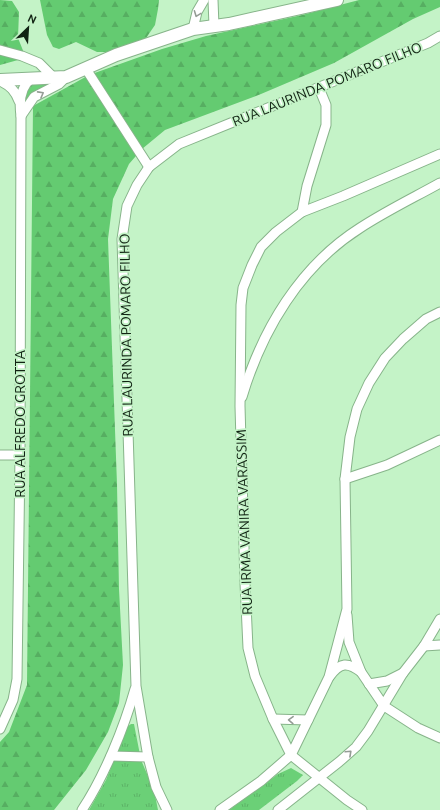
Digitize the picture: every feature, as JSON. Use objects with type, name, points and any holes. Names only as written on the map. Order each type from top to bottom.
[{"type":"street","points":[[192,28],[197,12],[204,0]]},
{"type":"street","points":[[213,0],[214,26]]},
{"type":"street","points":[[0,81],[66,77],[116,55],[192,28],[229,24],[336,0]]},
{"type":"street","name":"RUA LAURINDA POMARO FILHO","points":[[167,810],[156,787],[148,757],[136,686],[122,239],[127,206],[136,185],[149,167],[179,144],[428,43],[440,36]]},
{"type":"street","points":[[0,50],[40,63],[53,77]]},
{"type":"street","points":[[86,69],[149,167]]},
{"type":"street","points":[[21,116],[34,98],[59,84],[66,77]]},
{"type":"street","points":[[19,101],[25,85],[32,78]]},
{"type":"street","points":[[0,81],[8,84],[15,92],[19,101]]},
{"type":"street","points":[[302,212],[307,186],[326,125],[326,105],[319,88]]},
{"type":"street","name":"RUA ALFREDO GROTTA","points":[[0,729],[12,700],[17,678],[20,455],[21,116],[19,101]]},
{"type":"street","name":"RUA IRMA VANIRA VARASSIM","points":[[362,810],[319,779],[291,755],[273,719],[255,676],[248,648],[240,406],[243,288],[261,247],[276,232],[302,212],[440,154]]},
{"type":"street","points":[[240,406],[249,373],[266,334],[282,306],[305,278],[331,250],[360,228],[440,183]]},
{"type":"street","points":[[440,312],[426,319],[403,339],[385,358],[369,383],[357,409],[350,437],[344,479],[347,609],[350,642],[361,672],[384,706],[412,724],[440,738]]},
{"type":"street","points":[[344,479],[387,465],[440,440]]},
{"type":"street","points":[[0,455],[20,455]]},
{"type":"street","points":[[330,677],[337,643],[347,609]]},
{"type":"street","points":[[278,810],[319,779],[356,747],[384,706],[403,673],[424,646],[440,621]]},
{"type":"street","points":[[337,643],[342,640],[350,642]]},
{"type":"street","points":[[424,646],[440,645]]},
{"type":"street","points":[[220,810],[260,781],[291,755],[330,677],[340,665],[345,664],[354,667],[361,672]]},
{"type":"street","points":[[369,684],[387,681],[403,673]]},
{"type":"street","name":"RUA LAURINDA POMARO FILHO","points":[[82,810],[111,756],[128,713],[136,686]]},
{"type":"street","points":[[273,719],[308,720]]},
{"type":"street","points":[[111,756],[148,757]]},
{"type":"green space","points":[[0,0],[12,1],[19,12],[18,38],[24,53],[18,60],[0,65]]},
{"type":"green space","points":[[40,0],[159,0],[155,25],[144,41],[117,52],[97,52],[76,42],[59,49],[53,47],[47,35]]},
{"type":"green space","points":[[359,0],[440,0],[440,7],[413,19],[334,63],[261,94],[165,130],[142,149],[129,164],[113,199],[108,239],[117,484],[119,589],[123,665],[119,703],[108,732],[86,770],[54,810],[0,810],[0,742],[9,732],[27,685],[33,106],[89,75],[162,49],[206,36],[302,15]]},
{"type":"green space","points":[[55,82],[24,108],[27,84]]},
{"type":"green space","points":[[134,724],[141,760],[154,790],[158,810],[89,810],[106,780],[127,727]]},
{"type":"green space","points":[[291,768],[303,775],[259,810],[229,810],[278,774]]}]
